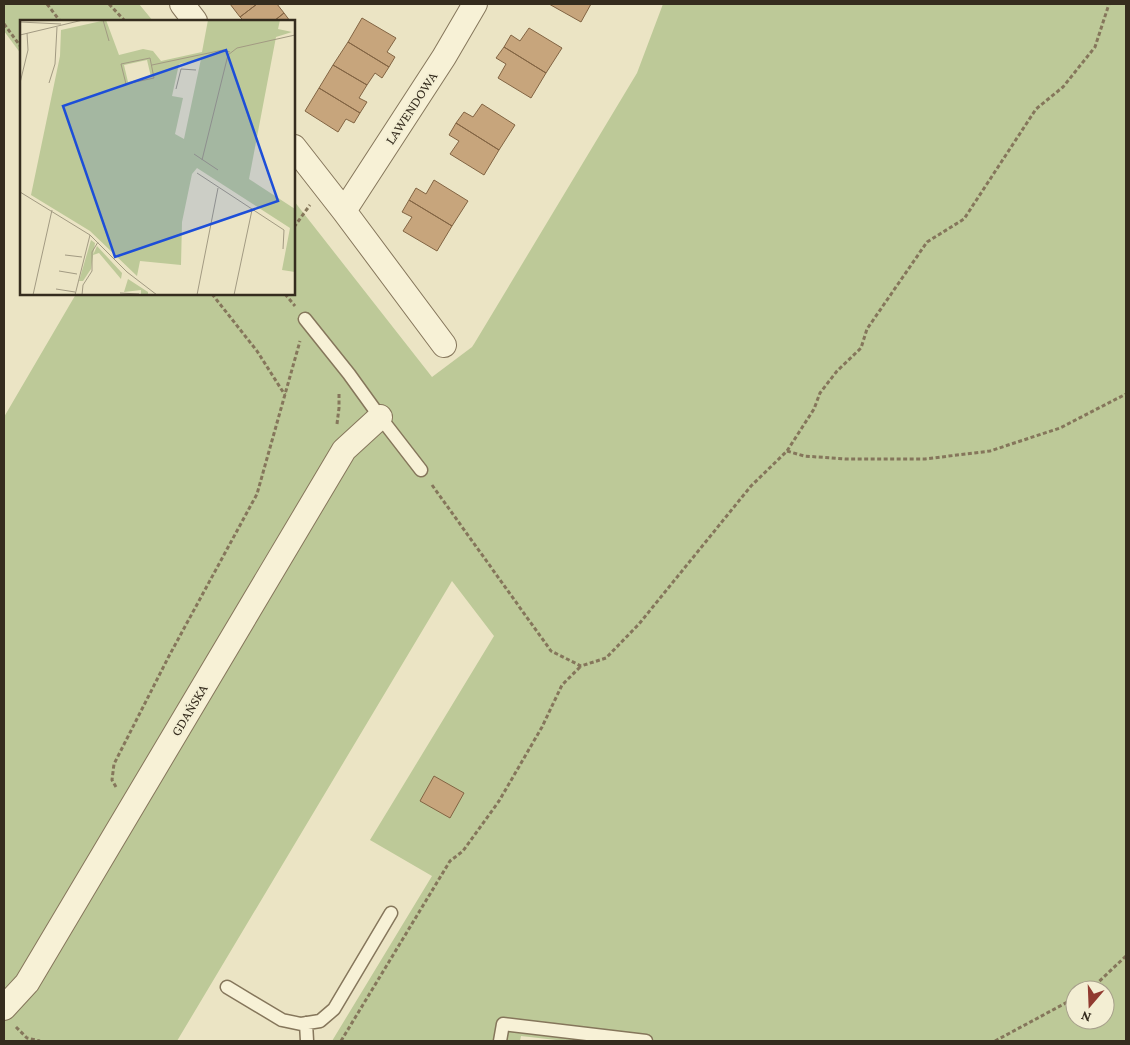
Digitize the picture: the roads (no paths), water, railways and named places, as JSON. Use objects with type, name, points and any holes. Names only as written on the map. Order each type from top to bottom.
[{"type":"street","points":[[182,4],[194,20]]},
{"type":"street","name":"LAWENDOWA","points":[[344,211],[444,57],[475,4]]},
{"type":"street","points":[[295,148],[444,345]]},
{"type":"street","name":"GDAŃSKA","points":[[7,1014],[344,450],[380,417]]},
{"type":"lane","points":[[305,319],[421,470]]},
{"type":"lane","points":[[227,987],[282,1020],[300,1024],[320,1022],[334,1010],[391,913]]},
{"type":"lane","points":[[306,1023],[307,1041]]},
{"type":"lane","points":[[500,1041],[502,1024],[646,1041]]}]
